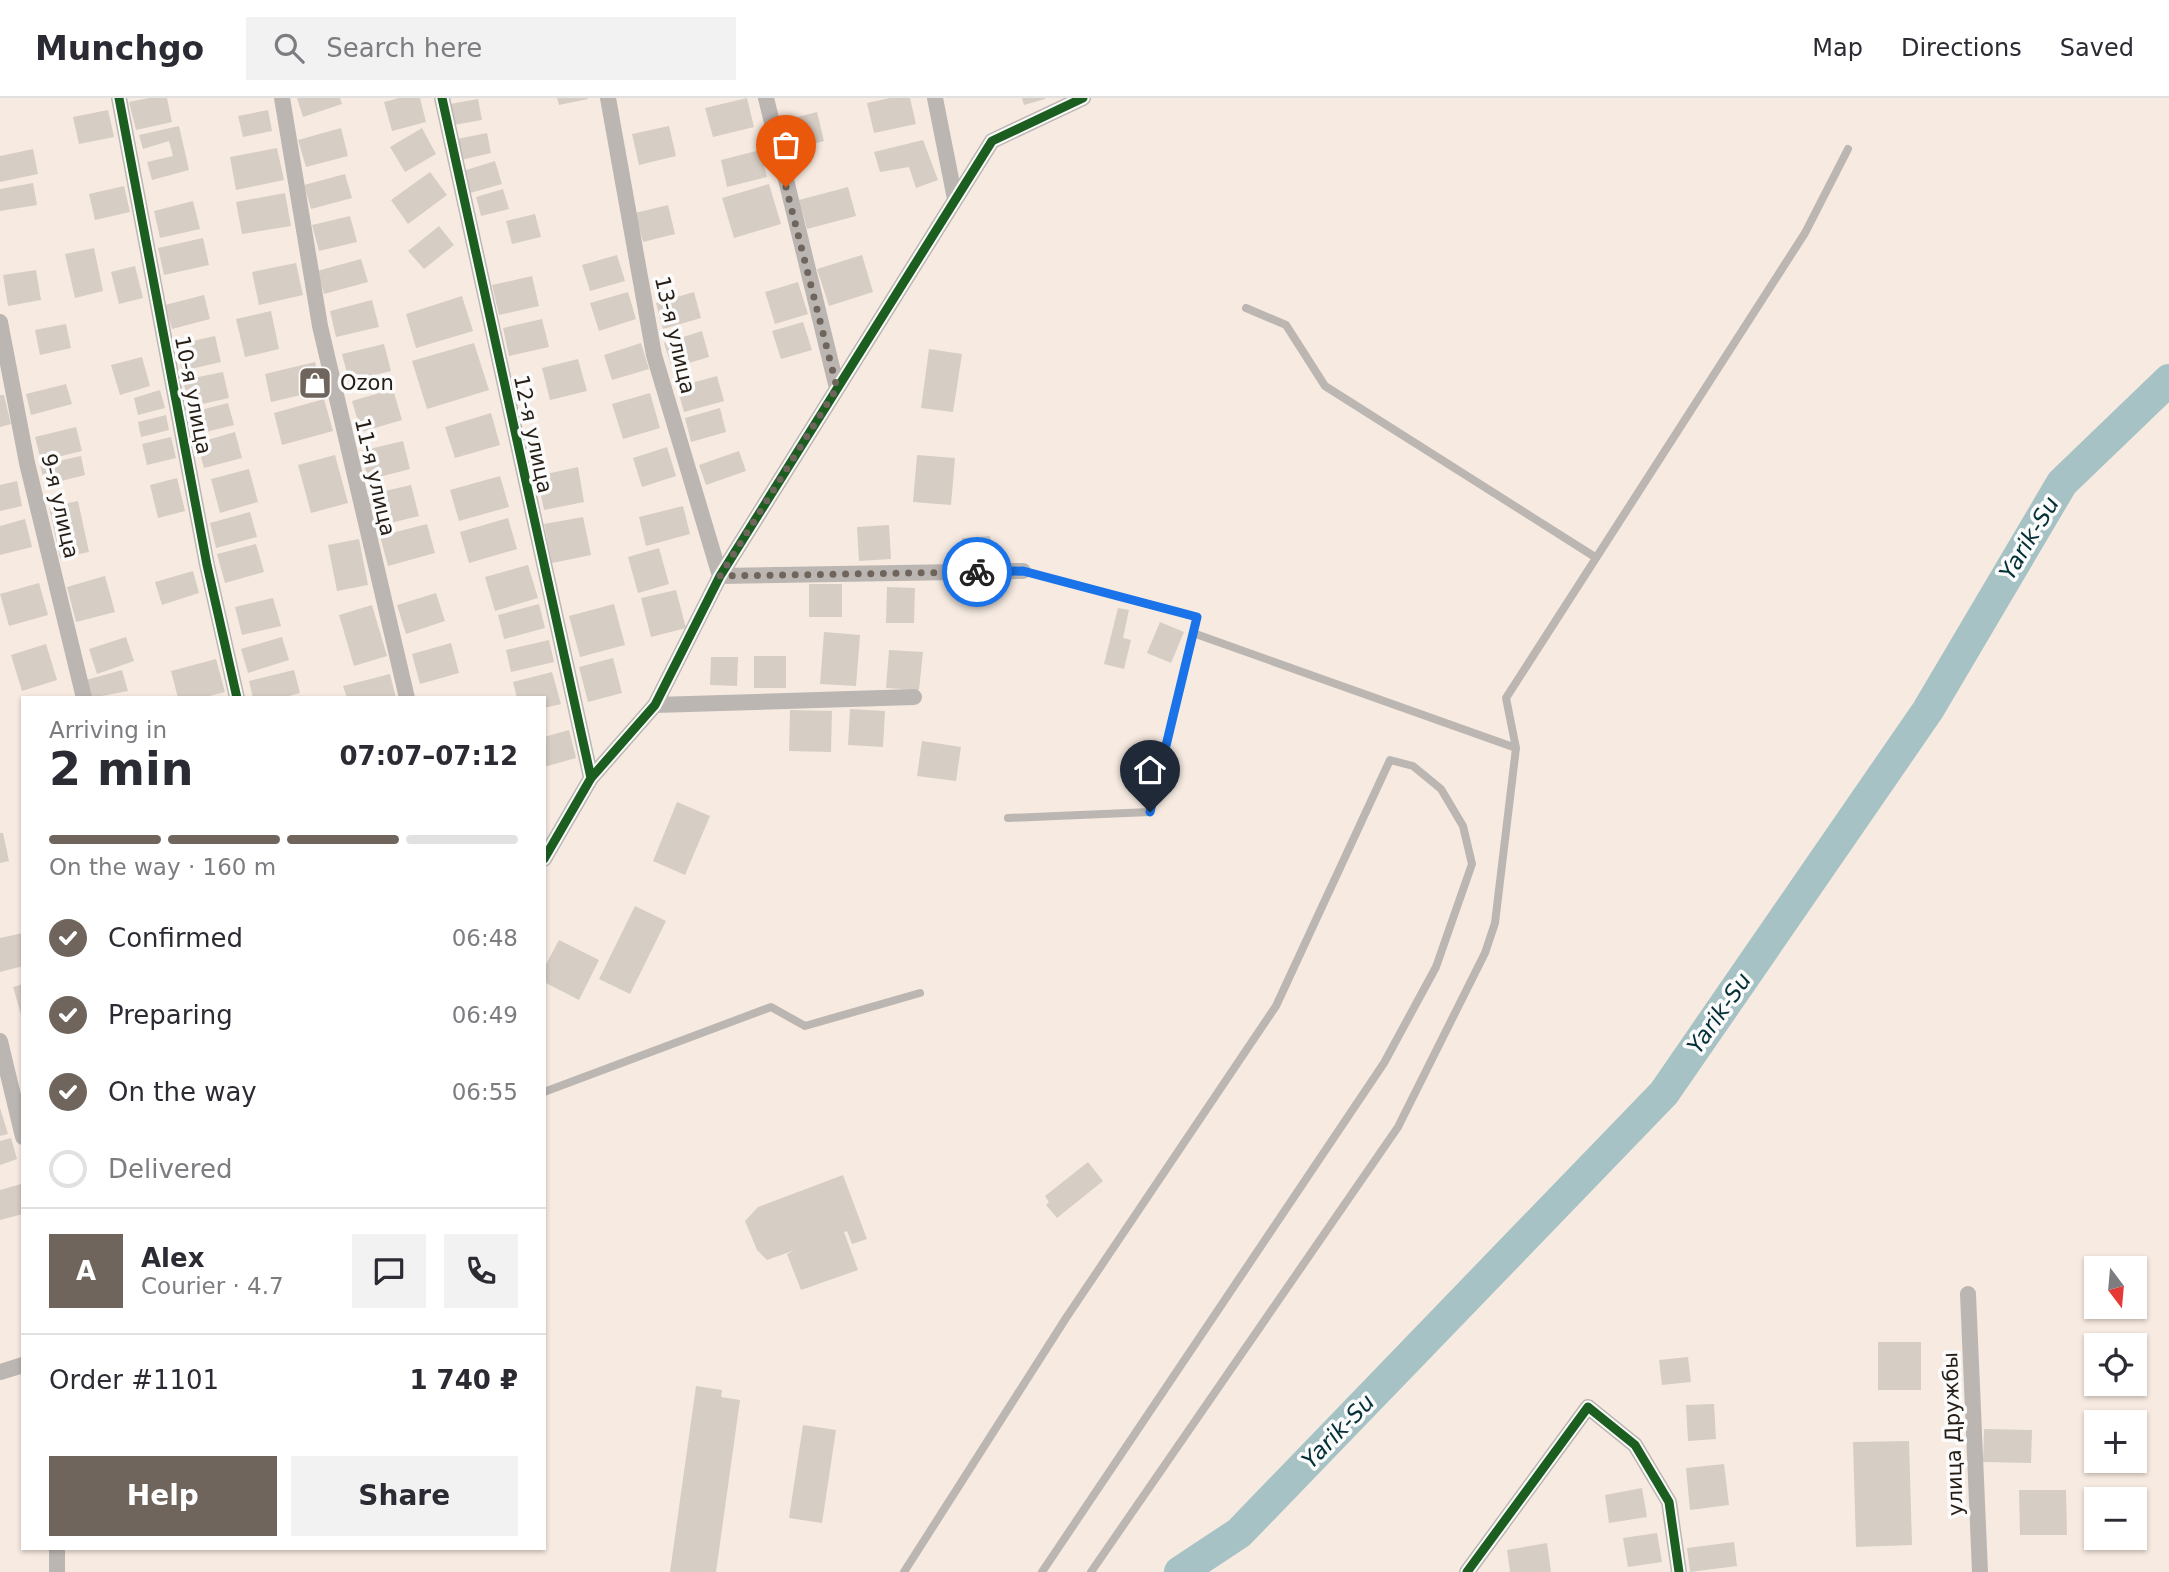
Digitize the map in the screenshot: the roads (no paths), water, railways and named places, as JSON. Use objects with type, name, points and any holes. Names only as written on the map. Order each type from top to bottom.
[{"type":"street","name":"10-я улица","points":[[119,98],[207,565],[237,696]]},
{"type":"street","name":"11-я улица","points":[[282,98],[320,326],[407,696]]},
{"type":"street","name":"12-я улица","points":[[442,98],[591,778]]},
{"type":"street","name":"13-я улица","points":[[608,98],[654,355],[720,576]]},
{"type":"street","points":[[766,98],[837,388]]},
{"type":"street","points":[[935,98],[956,199]]},
{"type":"street","points":[[546,856],[591,778],[656,705],[720,576],[992,141],[1079,99]]},
{"type":"street","name":"9-я улица","points":[[0,322],[27,463],[84,696]]},
{"type":"street","points":[[720,576],[1023,571]]},
{"type":"street","points":[[656,705],[914,696]]},
{"type":"street","points":[[0,1041],[21,1129]]},
{"type":"street","name":"улица Дружбы","points":[[1968,1294],[1980,1572]]},
{"type":"street","points":[[0,1372],[21,1366]]},
{"type":"street","points":[[1468,1571],[1588,1407],[1635,1445],[1668,1502],[1679,1572]]},
{"type":"street","points":[[57,1550],[57,1572]]},
{"type":"lane","points":[[1091,1572],[1398,1127],[1485,953],[1495,923],[1516,748],[1506,698],[1805,233],[1848,149]]},
{"type":"lane","points":[[1246,308],[1286,325],[1325,386],[1595,557]]},
{"type":"lane","points":[[1008,818],[1150,812],[1197,617],[1023,571]]},
{"type":"lane","points":[[1193,632],[1516,748]]},
{"type":"lane","points":[[904,1572],[1066,1318],[1276,1006],[1390,760],[1413,766],[1441,789],[1463,826],[1472,864],[1436,967],[1384,1063],[1042,1572]]},
{"type":"lane","points":[[546,1091],[771,1007],[805,1026],[920,993]]},
{"type":"waterway","name":"Yarik-Su","points":[[1180,1572],[1239,1533],[1664,1093],[1928,710],[2062,483],[2169,380]]},
{"type":"place","name":"Ozon","points":[[315,383]]}]
